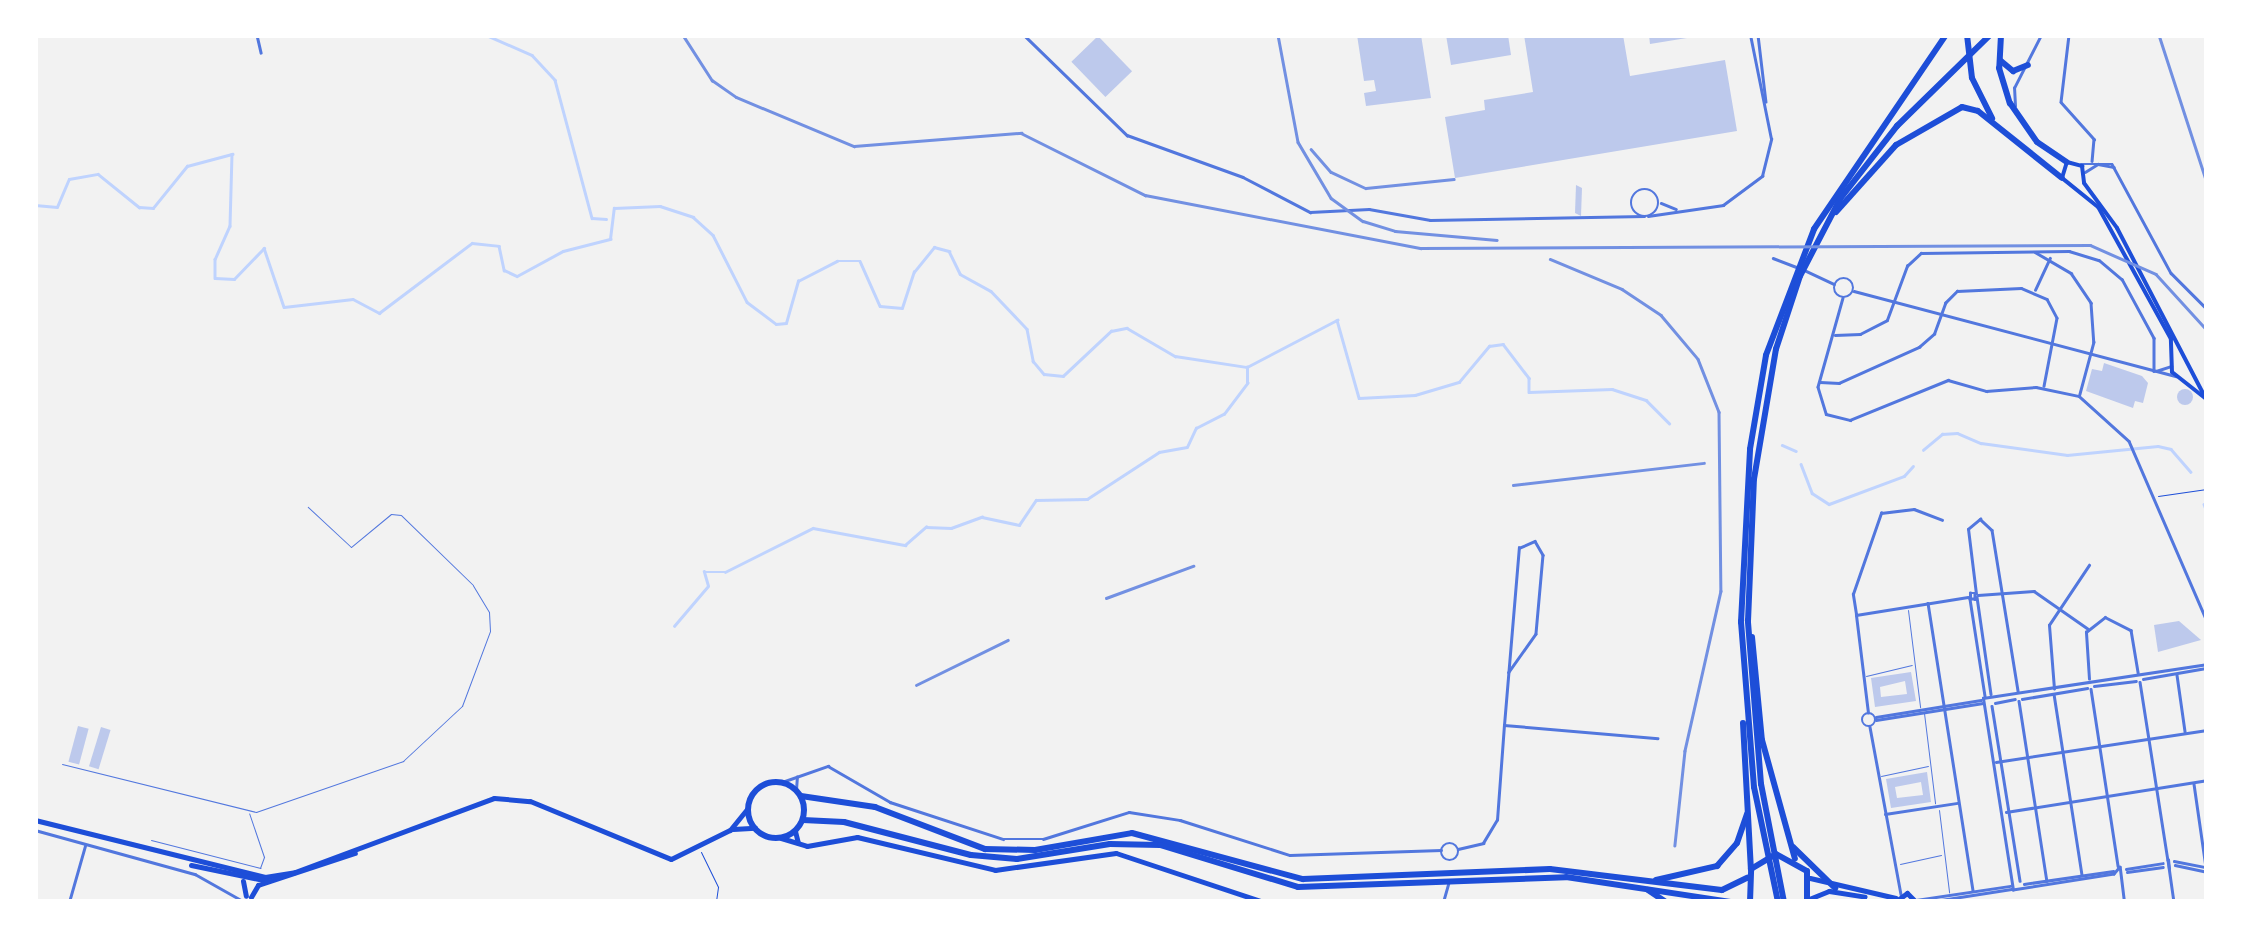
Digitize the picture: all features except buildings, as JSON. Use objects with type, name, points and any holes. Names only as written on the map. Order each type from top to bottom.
[{"type":"highway","points":[[1751,869],[1745,622],[1750,449],[1781,304],[1832,198],[1946,35]]},
{"type":"highway","points":[[1967,35],[1970,72],[1984,107],[2011,139]]},
{"type":"highway","points":[[1781,902],[1770,872],[1754,787],[1745,622],[1752,495],[1767,387],[1788,308],[1823,229],[1866,161],[1990,35]]},
{"type":"highway","points":[[2001,35],[1998,51],[2003,87],[2021,122],[2045,150],[2067,162]]},
{"type":"highway","points":[[1998,51],[2010,70],[2028,65]]},
{"type":"highway","points":[[1823,229],[1880,160],[1938,115],[1971,108],[2062,178]]},
{"type":"highway","points":[[1745,622],[1762,740],[1786,838],[1810,878],[1808,901]]},
{"type":"highway","points":[[1745,622],[1759,765],[1781,902]]},
{"type":"highway","points":[[799,793],[803,820],[795,831],[781,838],[755,828],[748,808],[759,787],[782,782],[799,793],[875,807],[986,850],[1035,850],[1132,833],[1303,879],[1440,878]]},
{"type":"highway","points":[[1656,880],[1700,875],[1722,862],[1741,834],[1749,803]]},
{"type":"highway","points":[[803,820],[844,822],[996,858],[1047,857],[1130,842],[1180,849],[1298,887],[1550,869],[1722,890],[1747,878]]},
{"type":"highway","points":[[1786,838],[1834,890]]},
{"type":"highway","points":[[1750,902],[1747,878],[1760,860],[1784,855],[1796,859]]},
{"type":"highway","points":[[1458,877],[1536,877],[1633,884],[1732,902]]},
{"type":"highway","points":[[1633,884],[1666,902]]},
{"type":"main road","points":[[2067,162],[2080,164],[2206,400],[2179,377],[2172,364],[2170,338],[2118,238],[2092,199],[2062,178],[2067,162]]},
{"type":"main road","points":[[2072,184],[2083,174]]},
{"type":"main road","points":[[2172,364],[2185,360]]},
{"type":"main road","points":[[2179,377],[2189,370]]},
{"type":"main road","points":[[35,820],[264,877],[508,797],[671,859],[699,849],[730,830],[748,808]]},
{"type":"main road","points":[[730,830],[755,828]]},
{"type":"main road","points":[[795,831],[798,844]]},
{"type":"main road","points":[[781,838],[798,844],[856,836],[996,870],[1116,853],[1263,902]]},
{"type":"main road","points":[[246,899],[258,885],[371,844]]},
{"type":"main road","points":[[152,851],[241,879],[276,880]]},
{"type":"main road","points":[[1810,878],[1855,902]]},
{"type":"main road","points":[[241,879],[246,899]]},
{"type":"main road","points":[[1808,901],[1834,890],[1916,901]]},
{"type":"street","points":[[257,35],[261,54]]},
{"type":"street","points":[[1750,35],[1766,108]]},
{"type":"street","points":[[1025,36],[1127,135],[1243,177],[1302,209],[1332,213],[1360,209],[1430,220],[1646,216],[1723,205],[1756,184],[1771,148],[1758,35]]},
{"type":"street","points":[[2021,122],[2012,94],[2040,35]]},
{"type":"street","points":[[2068,35],[2060,102],[2094,140],[2092,161]]},
{"type":"street","points":[[2080,164],[2092,161],[2114,168],[2170,273],[2207,310]]},
{"type":"street","points":[[2083,174],[2098,164],[2114,168]]},
{"type":"street","points":[[1620,217],[1641,190],[1677,210]]},
{"type":"street","points":[[1646,216],[1657,208],[1657,196]]},
{"type":"street","points":[[1632,206],[1646,216]]},
{"type":"street","points":[[2034,252],[2061,264],[2091,302],[2091,354],[2080,396]]},
{"type":"street","points":[[1832,334],[1874,327],[1887,320],[1897,302],[1907,266],[1921,254],[2060,252],[2099,260],[2122,278],[2154,338],[2154,370]]},
{"type":"street","points":[[2060,252],[2061,264]]},
{"type":"street","points":[[1773,258],[1834,284],[1842,298]]},
{"type":"street","points":[[2034,292],[2050,258]]},
{"type":"street","points":[[1834,284],[1849,278],[1854,291]]},
{"type":"street","points":[[1819,382],[1839,383],[1919,347],[1934,334],[1941,314],[1961,290],[2034,292],[2054,310],[2055,344],[2044,388]]},
{"type":"street","points":[[2179,377],[1854,291],[1842,298],[1819,382],[1821,407],[1844,420],[1944,380],[1986,391],[2044,388],[2080,396],[2129,441],[2207,621]]},
{"type":"street","points":[[2154,370],[2172,364]]},
{"type":"street","points":[[1876,719],[1868,713],[1853,594],[1881,513],[1914,509],[1942,520]]},
{"type":"street","points":[[2023,902],[1995,762],[1968,535],[1976,520],[1991,526],[2046,880]]},
{"type":"street","points":[[1443,902],[1458,849],[1482,842],[1495,826],[1519,548],[1535,541],[1543,555],[1536,634],[1509,672]]},
{"type":"street","points":[[2082,875],[2047,635],[2058,606],[2089,565]]},
{"type":"street","points":[[1855,618],[1976,595],[2034,591],[2088,628]]},
{"type":"street","points":[[1969,598],[2010,812],[2018,888]]},
{"type":"street","points":[[1928,603],[1973,892]]},
{"type":"street","points":[[2088,628],[2105,618],[2125,622],[2139,677],[2174,902]]},
{"type":"street","points":[[2088,628],[2090,685],[2124,902]]},
{"type":"street","points":[[1870,726],[1876,719],[2207,666]]},
{"type":"street","points":[[2176,671],[2186,733]]},
{"type":"street","points":[[1868,713],[1862,721],[1870,726],[1895,899]]},
{"type":"street","points":[[1504,725],[1657,738]]},
{"type":"street","points":[[1995,762],[2207,730]]},
{"type":"street","points":[[782,782],[828,766],[890,802],[1003,839],[1043,839],[1129,812],[1180,820],[1306,857],[1441,850],[1449,843],[1458,849]]},
{"type":"street","points":[[797,775],[799,793]]},
{"type":"street","points":[[2004,812],[2207,780]]},
{"type":"street","points":[[1916,901],[2169,864],[2207,869],[2194,782]]},
{"type":"street","points":[[1884,814],[1959,803]]},
{"type":"street","points":[[35,830],[195,874],[246,899]]},
{"type":"street","points":[[69,902],[86,844]]},
{"type":"street","points":[[1441,850],[1452,860]]},
{"type":"street","points":[[1928,902],[2119,870]]},
{"type":"street","points":[[1991,892],[1992,902]]},
{"type":"lane","points":[[62,764],[249,813],[403,761],[462,706],[490,631],[489,612],[473,585],[401,515],[392,514],[351,547],[308,507]]},
{"type":"lane","points":[[1907,606],[1950,895]]},
{"type":"lane","points":[[1862,676],[1916,665]]},
{"type":"lane","points":[[1878,776],[1929,766]]},
{"type":"lane","points":[[151,840],[260,868],[264,857],[249,813]]},
{"type":"lane","points":[[1892,865],[1946,854]]},
{"type":"path","points":[[2154,496],[2207,488]]},
{"type":"path","points":[[699,849],[718,887],[716,902]]},
{"type":"waterway","points":[[486,35],[532,55],[555,80],[592,218],[606,219]]},
{"type":"waterway","points":[[35,205],[57,207],[69,179],[98,174],[139,207],[153,208],[187,166],[232,154],[230,226],[215,259],[215,278],[234,279],[264,248],[284,307],[353,299],[379,313],[472,243],[499,246],[504,270],[517,276],[563,251],[610,239],[614,208],[660,206],[693,217],[713,235],[747,302],[776,324],[786,323],[798,281],[837,261],[860,261],[880,306],[902,308],[914,272],[934,247],[949,251],[960,274],[991,291],[1027,329],[1033,361],[1044,374],[1063,376],[1111,331],[1127,328],[1175,356],[1247,367],[1337,320],[1359,398],[1415,395],[1459,382],[1489,346],[1503,344],[1529,378],[1529,392],[1612,389],[1646,400],[1669,423]]},
{"type":"waterway","points":[[674,626],[708,586],[704,572],[725,572],[813,528],[905,545],[926,527],[951,528],[982,517],[1019,525],[1036,500],[1087,499],[1159,452],[1187,447],[1196,428],[1224,414],[1247,383],[1247,367]]},
{"type":"waterway","points":[[1923,450],[1942,434],[1957,433],[1981,443],[2067,455],[2158,446],[2171,449],[2191,472]]},
{"type":"waterway","points":[[1782,445],[1796,451]]},
{"type":"waterway","points":[[1801,464],[1812,493],[1829,504],[1904,476],[1913,466]]},
{"type":"waterway","points":[[2204,504],[2207,512]]},
{"type":"railway","points":[[683,35],[712,80],[736,97],[854,146],[1021,133],[1145,195],[1421,248],[2090,245],[2156,274],[2207,330]]},
{"type":"railway","points":[[1278,35],[1298,142],[1331,198],[1363,221],[1395,231],[1497,240]]},
{"type":"railway","points":[[2159,35],[2207,183]]},
{"type":"railway","points":[[1311,149],[1331,172],[1366,188],[1454,179]]},
{"type":"railway","points":[[1550,259],[1622,289],[1661,315],[1698,359],[1719,412],[1721,591],[1685,751],[1675,845]]},
{"type":"railway","points":[[1513,485],[1704,463]]},
{"type":"railway","points":[[1106,598],[1193,566]]},
{"type":"railway","points":[[916,685],[1008,640]]}]
